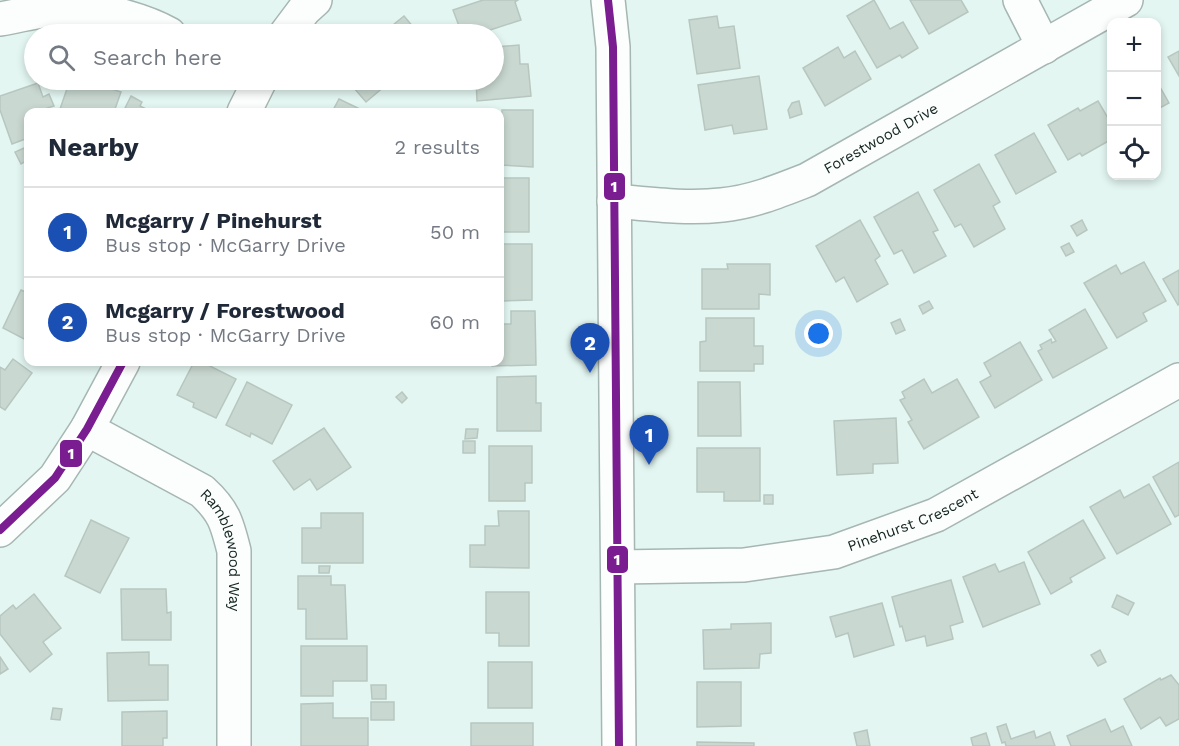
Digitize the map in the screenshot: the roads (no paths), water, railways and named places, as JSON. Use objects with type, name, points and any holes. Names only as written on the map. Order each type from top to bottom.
[{"type":"street","points":[[294,24],[315,0]]},
{"type":"street","points":[[608,0],[614,47],[619,746]]},
{"type":"street","points":[[1020,0],[1044,47]]},
{"type":"street","name":"Forestwood Drive","points":[[614,201],[694,207],[723,205],[766,196],[807,180],[1126,0]]},
{"type":"street","points":[[0,20],[35,12],[75,8],[124,16],[144,24]]},
{"type":"street","points":[[0,530],[55,478],[87,429],[121,366]]},
{"type":"street","name":"Pinehurst Crescent","points":[[618,567],[744,565],[834,552],[936,515],[1179,380]]},
{"type":"street","name":"Ramblewood Way","points":[[87,429],[202,491],[217,504],[227,524],[234,551],[234,746]]},
{"type":"place","name":"Mcgarry / Forestwood","points":[[590,373]]},
{"type":"place","name":"Mcgarry / Pinehurst","points":[[649,465]]}]
